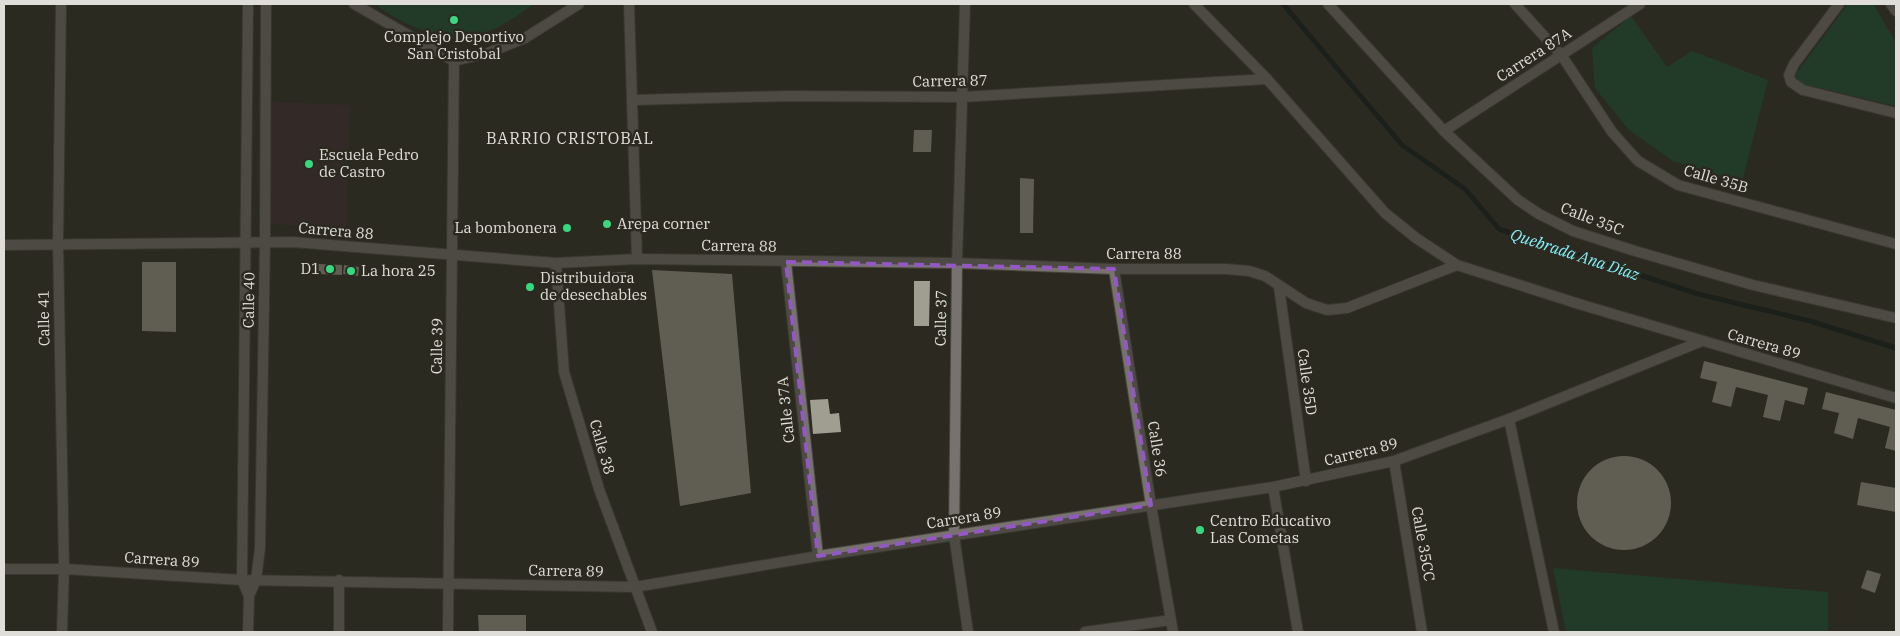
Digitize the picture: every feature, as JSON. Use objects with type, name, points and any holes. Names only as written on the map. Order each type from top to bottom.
[{"type":"street","name":"Calle 41","points":[[60,4],[58,243],[64,569],[62,632]]},
{"type":"street","name":"Calle 40","points":[[248,4],[242,580],[249,596]]},
{"type":"street","name":"Calle 40","points":[[248,632],[249,596],[256,580],[260,548],[265,242],[266,4]]},
{"type":"street","points":[[354,4],[454,61],[488,53],[525,38],[579,4]]},
{"type":"street","points":[[629,4],[637,259]]},
{"type":"street","name":"Calle 37","points":[[965,4],[957,263],[954,535],[968,632]]},
{"type":"street","points":[[1194,4],[1267,80],[1385,213],[1416,238],[1457,265],[1702,341]]},
{"type":"street","name":"Calle 35C","points":[[1328,4],[1444,131],[1518,200],[1573,231],[1753,285],[1896,318]]},
{"type":"street","name":"Calle 35B","points":[[1515,4],[1562,56],[1612,132],[1638,161],[1678,185],[1896,244]]},
{"type":"street","name":"Carrera 87A","points":[[1444,131],[1640,4]]},
{"type":"street","points":[[1840,4],[1790,71],[1791,82],[1796,87],[1896,114]]},
{"type":"street","points":[[1891,4],[1896,11]]},
{"type":"street","name":"Calle 39","points":[[448,632],[454,61]]},
{"type":"street","name":"Carrera 87","points":[[633,100],[786,96],[962,97],[1267,80]]},
{"type":"street","name":"Carrera 88","points":[[4,245],[293,242],[556,263],[637,259],[957,263],[1114,269],[1249,271],[1265,276],[1306,303],[1327,310],[1346,308],[1457,265]]},
{"type":"street","name":"Calle 37A","points":[[786,262],[818,556]]},
{"type":"street","name":"Calle 38","points":[[556,263],[564,372],[599,489],[652,632]]},
{"type":"street","name":"Calle 36","points":[[1114,269],[1173,632]]},
{"type":"street","name":"Calle 35D","points":[[1279,287],[1306,481]]},
{"type":"street","name":"Carrera 89","points":[[4,569],[64,569],[242,580],[339,580],[635,587],[818,556],[1273,487],[1394,461],[1508,419],[1702,341],[1896,398]]},
{"type":"street","points":[[1508,419],[1554,632]]},
{"type":"street","name":"Calle 35CC","points":[[1394,461],[1422,632]]},
{"type":"street","points":[[1273,487],[1298,632]]},
{"type":"street","points":[[339,580],[339,632]]},
{"type":"street","points":[[1085,632],[1171,620]]},
{"type":"highlighted area","points":[[786,262],[1114,269],[1151,505],[818,556]]},
{"type":"shaded area","name":"Escuela Pedro de Castro","points":[[272,102],[350,105],[346,227],[268,224]]},
{"type":"green space","name":"Complejo Deportivo San Cristobal","points":[[375,4],[534,4],[498,27],[483,33],[467,36],[450,36],[434,33],[403,22]]},
{"type":"green space","points":[[1848,4],[1873,4],[1896,42],[1896,106],[1798,83],[1796,74]]},
{"type":"green space","points":[[1631,16],[1667,67],[1692,51],[1768,80],[1742,182],[1673,161],[1629,130],[1595,88],[1592,48]]},
{"type":"green space","points":[[1553,568],[1828,592],[1828,632],[1566,632]]},
{"type":"building","points":[[914,130],[932,130],[931,152],[913,152]]},
{"type":"building","points":[[1020,178],[1034,179],[1033,233],[1020,233]]},
{"type":"building","points":[[142,262],[176,262],[176,332],[142,331]]},
{"type":"building","name":"D1","points":[[318,264],[342,265],[342,275],[318,274]]},
{"type":"building","name":"La hora 25","points":[[344,265],[359,267],[358,276],[343,274]]},
{"type":"building","points":[[652,270],[732,274],[751,493],[680,506]]},
{"type":"building","points":[[626,272],[626,282],[609,284],[605,273]]},
{"type":"building","points":[[914,281],[930,281],[929,326],[914,326]]},
{"type":"building","points":[[1704,361],[1808,388],[1804,405],[1785,400],[1780,421],[1763,417],[1768,395],[1736,387],[1731,407],[1712,402],[1717,382],[1700,378]]},
{"type":"building","points":[[1826,392],[1896,410],[1896,451],[1885,448],[1890,427],[1858,418],[1853,439],[1834,433],[1839,413],[1822,409]]},
{"type":"building","points":[[828,399],[830,414],[839,413],[841,432],[813,434],[810,400]]},
{"type":"building","points":[[1624,456],[1642,459],[1657,470],[1668,485],[1671,503],[1668,521],[1657,536],[1642,547],[1624,550],[1606,547],[1591,536],[1580,521],[1577,503],[1580,485],[1591,470],[1606,459]]},
{"type":"building","points":[[1861,482],[1896,488],[1896,512],[1857,505]]},
{"type":"building","points":[[1867,570],[1881,574],[1875,593],[1861,588]]},
{"type":"building","points":[[478,615],[526,615],[526,632],[479,632]]},
{"type":"waterway","name":"Quebrada Ana Díaz","points":[[1283,4],[1402,145],[1465,189],[1499,229],[1698,294],[1810,321],[1896,348]]},
{"type":"place","name":"Complejo Deportivo San Cristobal","points":[[454,20]]},
{"type":"place","name":"Escuela Pedro de Castro","points":[[309,164]]},
{"type":"place","name":"Arepa corner","points":[[607,224]]},
{"type":"place","name":"La bombonera","points":[[567,228]]},
{"type":"place","name":"D1","points":[[330,269]]},
{"type":"place","name":"La hora 25","points":[[351,271]]},
{"type":"place","name":"Distribuidora de desechables","points":[[530,287]]},
{"type":"place","name":"Centro Educativo Las Cometas","points":[[1200,530]]},
{"type":"district","name":"BARRIO CRISTOBAL","points":[[570,138]]}]
